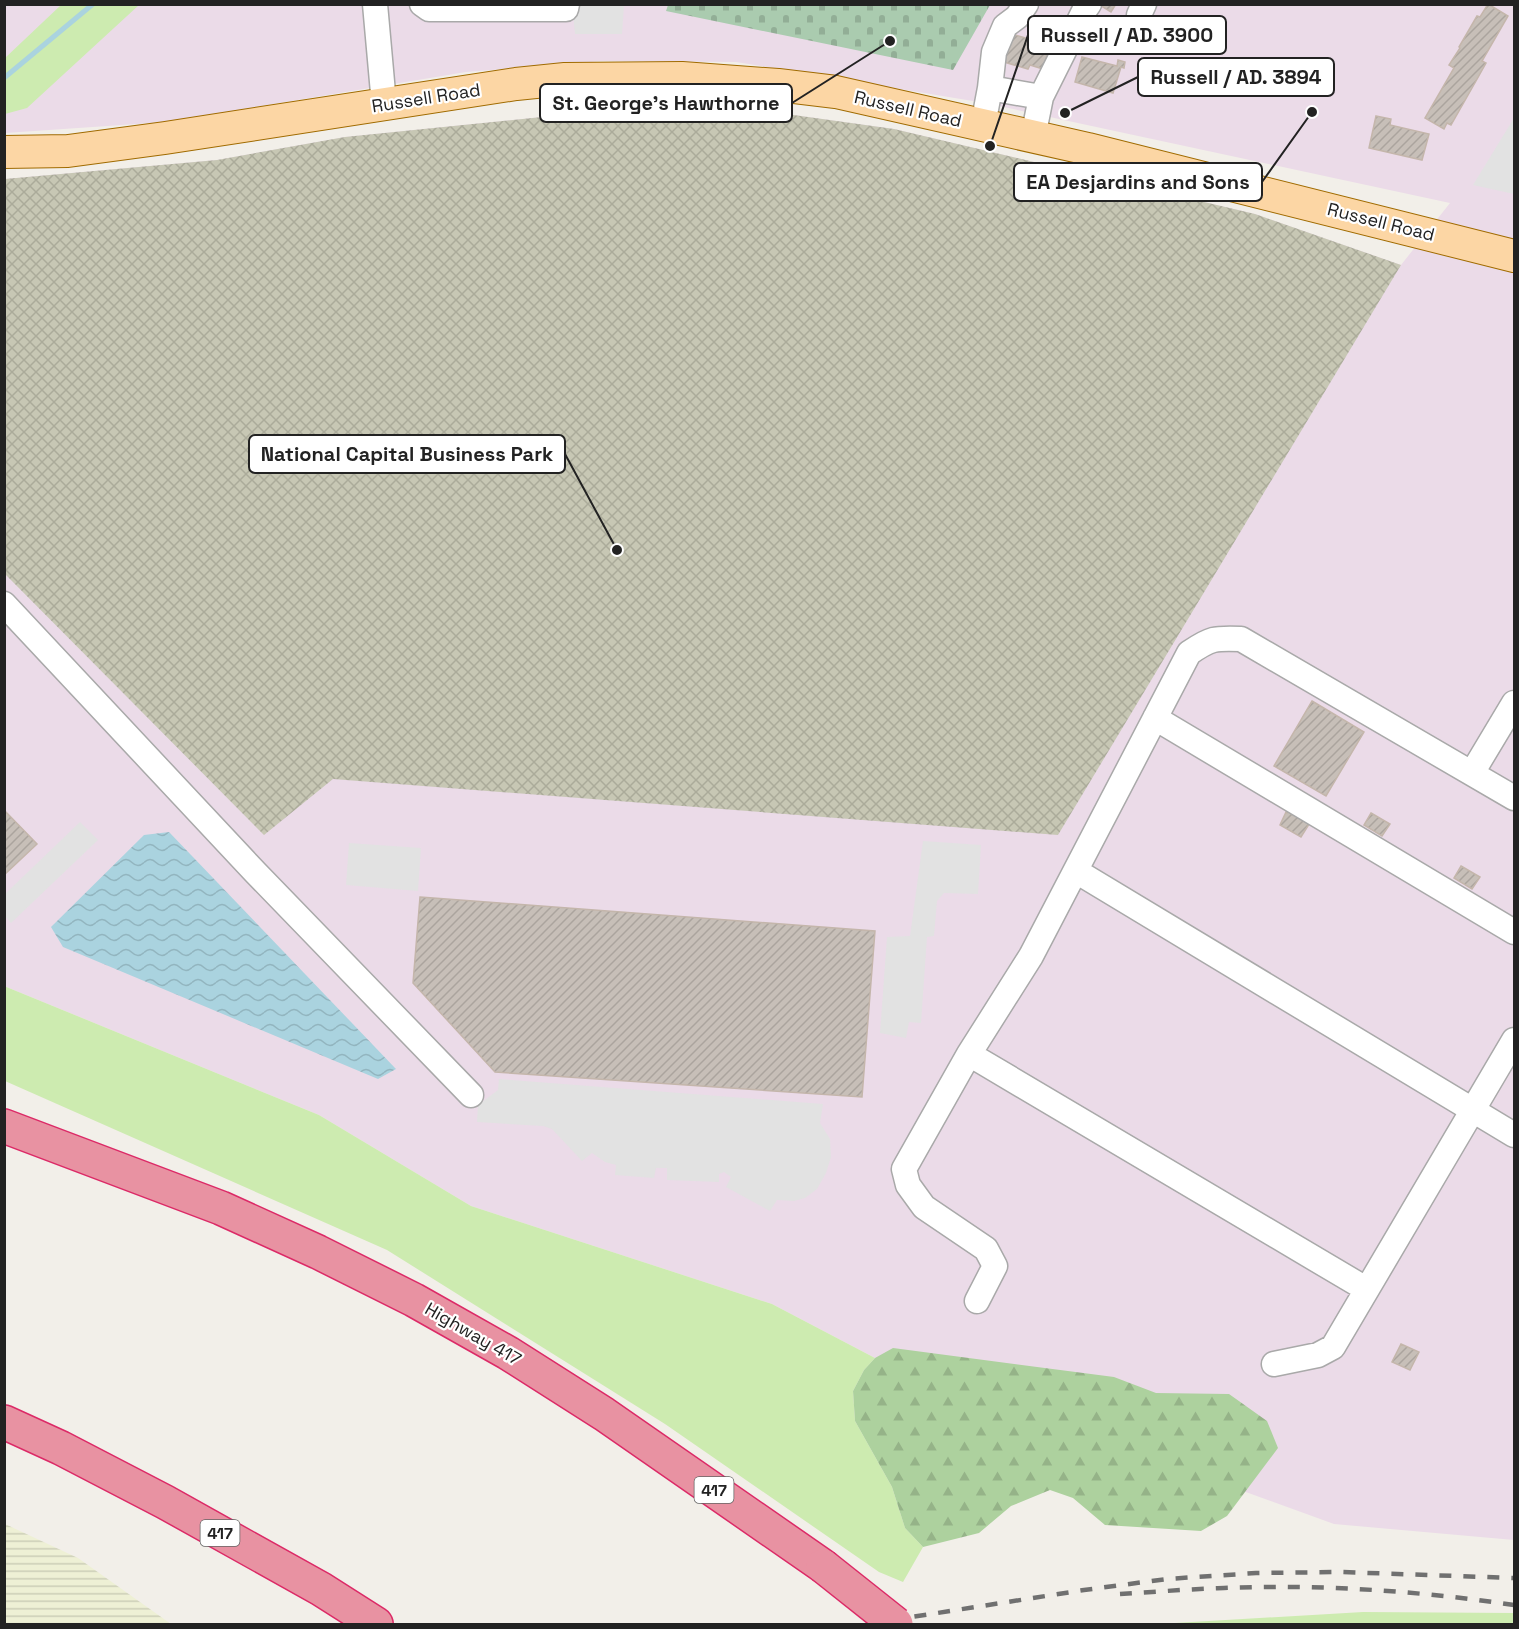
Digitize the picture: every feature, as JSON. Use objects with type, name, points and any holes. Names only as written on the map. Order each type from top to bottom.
[{"type":"highway","points":[[4,1102],[162,1168],[318,1251]]},
{"type":"highway","name":"Highway 417","points":[[4,1126],[221,1208],[318,1251],[414,1300],[508,1353],[604,1414],[823,1566],[896,1624]]},
{"type":"highway","name":"417","points":[[4,1422],[61,1448],[165,1502],[321,1589],[376,1624]]},
{"type":"main road","name":"Russell Road","points":[[4,152],[79,150],[516,84],[556,80],[682,78],[836,92],[1100,152],[1515,256]]},
{"type":"lane","points":[[375,4],[384,104]]},
{"type":"lane","points":[[422,4],[429,9],[566,9],[567,4]]},
{"type":"lane","points":[[983,125],[994,52],[1005,26],[1017,17],[1026,4]]},
{"type":"lane","points":[[1033,137],[1041,97],[1089,4]]},
{"type":"lane","points":[[990,88],[1041,97]]},
{"type":"lane","points":[[4,604],[255,872],[471,1095]]},
{"type":"lane","points":[[977,1301],[995,1266],[986,1249],[924,1207],[908,1185],[904,1169],[969,1054],[1031,956],[1189,653],[1217,638],[1241,639],[1515,798]]},
{"type":"lane","points":[[1472,773],[1515,703]]},
{"type":"lane","points":[[1155,718],[1512,930]]},
{"type":"lane","points":[[1076,871],[1515,1135]]},
{"type":"lane","points":[[1274,1364],[1318,1355],[1333,1347],[1515,1040]]},
{"type":"lane","points":[[969,1054],[1366,1289]]},
{"type":"shaded area","points":[[5,5],[1514,5],[1514,1540],[1334,1524],[875,1358],[772,1304],[471,1206],[319,1115],[4,986],[5,179],[217,160],[345,137],[630,108],[772,112],[894,129],[1255,214],[1401,265],[1450,203],[985,103],[736,62],[602,61],[466,72],[166,122],[5,133]]},
{"type":"shaded area","points":[[572,5],[624,5],[622,34],[575,34]]},
{"type":"shaded area","points":[[630,108],[772,112],[894,129],[1255,214],[1401,265],[1058,835],[333,779],[264,835],[5,574],[5,179],[217,160],[345,137]]},
{"type":"shaded area","points":[[1514,118],[1514,194],[1473,185]]},
{"type":"shaded area","points":[[80,822],[98,840],[11,923],[5,916],[5,894]]},
{"type":"shaded area","points":[[923,841],[981,845],[978,894],[944,893],[937,901],[934,936],[927,937],[921,1023],[909,1022],[906,1038],[880,1033],[887,937],[910,936]]},
{"type":"shaded area","points":[[349,843],[421,848],[418,891],[346,885]]},
{"type":"shaded area","points":[[499,1079],[823,1104],[820,1123],[830,1139],[831,1157],[826,1173],[817,1189],[805,1198],[794,1201],[777,1200],[770,1211],[726,1187],[731,1177],[724,1172],[719,1174],[719,1182],[667,1180],[667,1168],[656,1168],[654,1178],[615,1175],[616,1165],[605,1162],[592,1153],[582,1161],[552,1129],[543,1126],[477,1122],[478,1105],[498,1090]]},
{"type":"shaded area","points":[[5,1524],[78,1558],[171,1624],[5,1624]]},
{"type":"green space","points":[[668,4],[990,5],[953,70],[666,11]]},
{"type":"green space","points":[[61,5],[139,5],[27,108],[5,114],[5,58]]},
{"type":"green space","points":[[4,986],[319,1115],[471,1206],[772,1304],[875,1358],[864,1370],[853,1391],[855,1421],[892,1487],[905,1528],[923,1547],[903,1582],[879,1572],[665,1424],[387,1250],[5,1081]]},
{"type":"green space","points":[[893,1348],[1114,1377],[1156,1393],[1229,1394],[1267,1421],[1278,1448],[1227,1516],[1201,1531],[1105,1525],[1073,1498],[1050,1490],[1011,1506],[979,1533],[923,1547],[905,1528],[892,1487],[855,1421],[853,1391],[864,1370],[875,1358]]},
{"type":"green space","points":[[1363,1612],[1514,1613],[1514,1624],[1158,1624]]},
{"type":"water","points":[[169,832],[396,1069],[378,1079],[63,947],[51,927],[144,835]]},
{"type":"building","points":[[1098,4],[1116,4],[1111,12]]},
{"type":"building","points":[[1488,4],[1508,16],[1482,61],[1486,63],[1476,81],[1451,125],[1447,123],[1444,129],[1425,118],[1454,68],[1449,65],[1477,16],[1480,17]]},
{"type":"building","points":[[1005,32],[1050,45],[1043,69],[1030,65],[1028,69],[997,60]]},
{"type":"building","points":[[1082,57],[1117,66],[1118,60],[1125,62],[1124,68],[1121,67],[1113,93],[1075,82]]},
{"type":"building","points":[[1376,116],[1391,119],[1390,125],[1429,134],[1422,160],[1369,148]]},
{"type":"building","points":[[1312,701],[1364,732],[1326,796],[1274,766]]},
{"type":"building","points":[[1289,809],[1311,821],[1301,837],[1280,825]]},
{"type":"building","points":[[4,810],[37,844],[4,875]]},
{"type":"building","points":[[1371,813],[1390,824],[1382,836],[1364,825]]},
{"type":"building","points":[[1461,866],[1480,877],[1472,889],[1454,878]]},
{"type":"building","points":[[420,897],[875,931],[862,1097],[495,1072],[413,983]]},
{"type":"building","points":[[1401,1344],[1419,1352],[1410,1370],[1392,1362]]},
{"type":"waterway","points":[[4,78],[93,4]]},
{"type":"railway","points":[[867,1624],[1167,1579],[1256,1573],[1340,1572],[1514,1578]]},
{"type":"railway","points":[[1120,1594],[1224,1588],[1333,1588],[1406,1592],[1514,1605]]},
{"type":"place","name":"St. George's Hawthorne","points":[[890,41]]},
{"type":"place","name":"EA Desjardins and Sons","points":[[1312,112]]},
{"type":"place","name":"Russell / AD. 3894","points":[[1065,113]]},
{"type":"place","name":"Russell / AD. 3900","points":[[990,146]]},
{"type":"place","name":"National Capital Business Park","points":[[617,550]]}]
